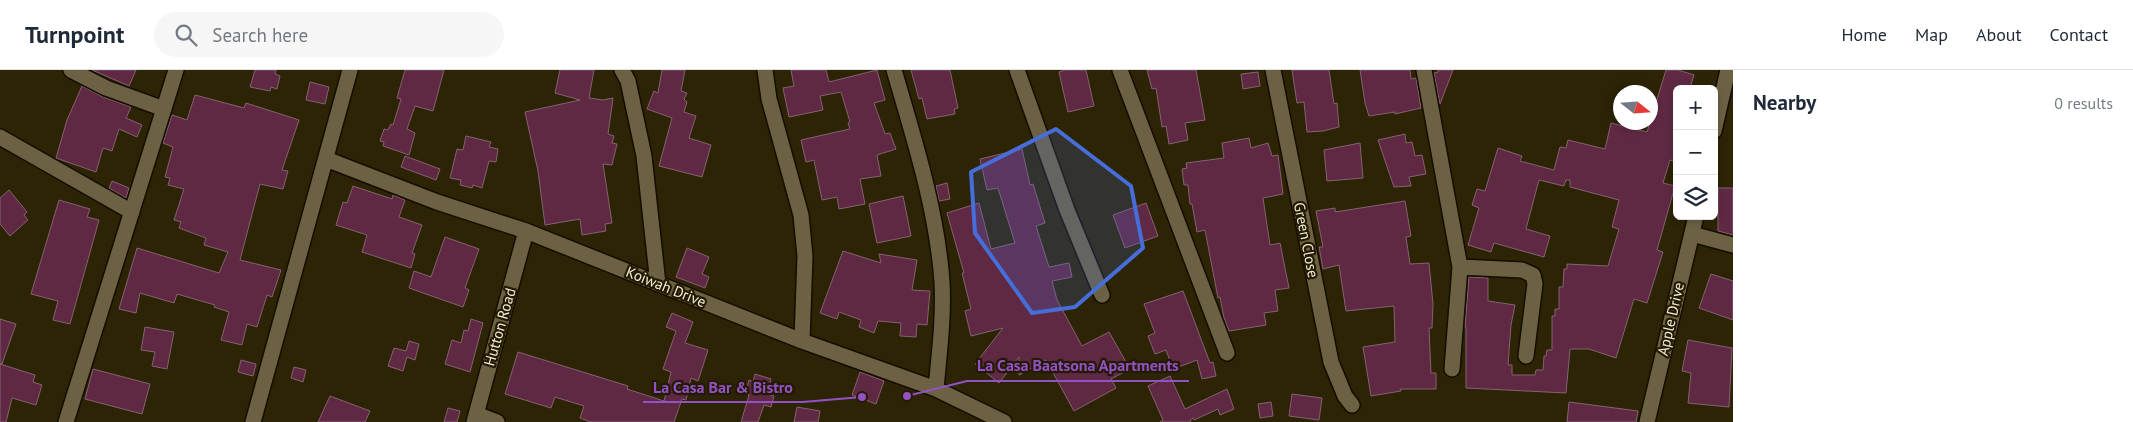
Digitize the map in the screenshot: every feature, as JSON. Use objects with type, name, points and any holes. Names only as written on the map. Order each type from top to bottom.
[{"type":"street","points":[[71,70],[106,88],[164,110]]},
{"type":"street","points":[[66,422],[176,70]]},
{"type":"street","points":[[253,422],[350,70]]},
{"type":"street","points":[[622,70],[628,80],[644,156],[658,284]]},
{"type":"street","points":[[765,70],[769,99],[799,206],[804,233],[802,341]]},
{"type":"street","points":[[894,70],[916,146],[932,216],[942,282],[941,334],[936,389]]},
{"type":"street","points":[[1017,70],[1067,210],[1102,295]]},
{"type":"street","points":[[1120,70],[1226,353]]},
{"type":"street","name":"Green Close","points":[[1272,70],[1331,362],[1344,396],[1352,405]]},
{"type":"street","points":[[1424,70],[1460,267],[1452,369]]},
{"type":"street","points":[[1714,130],[1728,70]]},
{"type":"street","points":[[0,137],[132,212]]},
{"type":"street","name":"Koiwah Drive","points":[[326,159],[437,202],[526,231],[802,341],[936,389],[1004,422]]},
{"type":"street","name":"Apple Drive","points":[[1647,422],[1695,220]]},
{"type":"street","name":"Hutton Road","points":[[475,418],[526,231]]},
{"type":"street","points":[[1692,234],[1733,245]]},
{"type":"street","points":[[1460,267],[1522,270],[1533,275],[1535,284],[1526,356]]},
{"type":"street","points":[[475,418],[497,422]]},
{"type":"highlighted area","points":[[1056,129],[1131,186],[1143,248],[1075,307],[1032,313],[975,233],[971,172]]},
{"type":"building","points":[[92,70],[136,70],[129,86]]},
{"type":"building","points":[[255,70],[276,70],[275,74],[280,76],[277,89],[271,87],[270,91],[250,87]]},
{"type":"building","points":[[405,70],[444,70],[433,111],[415,106],[407,129],[415,133],[409,155],[383,146],[384,142],[380,141],[384,129],[388,130],[391,124],[393,125],[401,99],[397,98]]},
{"type":"building","points":[[560,70],[594,70],[589,98],[603,100],[613,98],[608,134],[614,136],[612,143],[617,144],[612,165],[603,164],[612,223],[605,224],[606,231],[582,235],[580,219],[545,225],[538,171],[525,112],[580,100],[555,93]]},
{"type":"building","points":[[662,70],[685,70],[681,91],[687,93],[684,99],[687,102],[684,112],[696,116],[689,138],[711,145],[702,177],[659,166],[672,118],[647,109],[654,91],[658,93]]},
{"type":"building","points":[[791,70],[826,70],[829,82],[877,70],[885,100],[874,103],[885,134],[890,133],[896,149],[877,155],[881,176],[860,179],[865,204],[839,209],[837,197],[822,200],[814,160],[806,162],[801,140],[850,129],[848,123],[850,122],[841,92],[820,96],[823,110],[789,117],[783,88],[794,86]]},
{"type":"building","points":[[911,70],[950,70],[958,108],[954,109],[955,114],[927,119],[922,98],[919,99]]},
{"type":"building","points":[[1065,70],[1086,70],[1094,106],[1068,112],[1059,72]]},
{"type":"building","points":[[1147,70],[1196,70],[1205,120],[1185,123],[1188,140],[1169,144],[1166,126],[1162,127],[1156,88],[1152,89]]},
{"type":"building","points":[[1292,70],[1329,70],[1334,104],[1337,103],[1339,127],[1307,132],[1304,102],[1297,103]]},
{"type":"building","points":[[1360,70],[1410,70],[1411,79],[1416,78],[1421,108],[1395,114],[1395,112],[1369,116]]},
{"type":"building","points":[[1438,70],[1453,70],[1440,104],[1434,73],[1438,72]]},
{"type":"building","points":[[1666,70],[1678,70],[1694,75],[1691,85],[1673,85],[1673,161],[1670,160],[1663,183],[1673,186],[1673,193],[1657,250],[1663,252],[1647,303],[1634,299],[1616,358],[1589,349],[1570,349],[1566,393],[1466,388],[1465,327],[1469,277],[1488,278],[1488,301],[1515,305],[1511,325],[1508,365],[1512,365],[1512,375],[1535,375],[1536,370],[1543,370],[1544,356],[1546,356],[1547,350],[1552,350],[1552,316],[1555,316],[1555,309],[1559,309],[1559,287],[1563,287],[1564,269],[1567,269],[1567,264],[1608,266],[1619,229],[1612,227],[1619,200],[1570,187],[1570,180],[1566,180],[1564,186],[1539,180],[1526,229],[1550,236],[1544,257],[1494,243],[1491,252],[1468,245],[1479,208],[1472,205],[1477,189],[1485,191],[1498,148],[1522,156],[1520,161],[1554,170],[1560,147],[1566,148],[1568,140],[1605,149],[1611,123],[1613,124],[1613,130],[1639,130],[1647,132],[1648,130],[1658,130],[1658,96]]},
{"type":"building","points":[[1258,72],[1260,86],[1243,89],[1241,74]]},
{"type":"building","points":[[310,82],[329,87],[325,104],[306,100]]},
{"type":"building","points":[[82,86],[103,97],[131,107],[126,118],[142,125],[137,137],[119,129],[112,151],[103,148],[96,172],[56,158],[67,120]]},
{"type":"building","points":[[195,95],[244,108],[246,103],[299,120],[282,170],[288,171],[283,189],[260,184],[240,260],[281,270],[272,297],[267,295],[257,327],[247,324],[242,345],[221,340],[229,312],[214,307],[215,305],[177,294],[174,303],[140,293],[136,313],[119,309],[137,248],[219,273],[228,252],[204,245],[206,238],[179,228],[181,222],[174,220],[184,189],[168,185],[170,178],[165,177],[173,147],[163,143],[172,115],[187,120]]},
{"type":"building","points":[[1405,134],[1406,143],[1412,142],[1415,156],[1422,155],[1426,174],[1409,177],[1411,186],[1394,187],[1378,140]]},
{"type":"building","points":[[466,136],[491,142],[489,147],[498,149],[496,162],[489,161],[482,188],[473,185],[472,188],[460,185],[461,180],[450,178],[457,149],[463,150]]},
{"type":"building","points":[[1249,138],[1251,148],[1268,143],[1272,156],[1278,155],[1283,194],[1263,198],[1270,245],[1280,243],[1289,288],[1275,290],[1278,311],[1264,313],[1266,325],[1229,331],[1224,318],[1220,297],[1218,298],[1205,230],[1197,232],[1192,204],[1190,204],[1188,185],[1184,185],[1182,169],[1187,168],[1186,163],[1224,158],[1222,143]]},
{"type":"building","points":[[1360,143],[1363,178],[1327,181],[1324,150]]},
{"type":"building","points":[[1022,149],[1030,185],[1033,184],[1045,223],[1036,226],[1049,267],[1069,263],[1072,277],[1052,281],[1057,300],[1082,346],[1109,332],[1130,369],[1111,379],[1116,388],[1074,411],[1046,360],[1019,375],[1019,357],[999,383],[975,364],[1003,328],[971,336],[965,311],[971,309],[962,273],[964,273],[947,213],[979,203],[991,249],[1015,243],[998,188],[987,190],[980,159]]},
{"type":"building","points":[[405,156],[440,169],[436,180],[401,167]]},
{"type":"building","points":[[112,181],[129,188],[126,198],[109,188]]},
{"type":"building","points":[[947,183],[950,199],[939,201],[936,186]]},
{"type":"building","points":[[353,186],[392,199],[393,195],[405,200],[399,217],[422,225],[412,253],[415,254],[411,268],[362,252],[367,235],[336,225],[343,202],[347,203]]},
{"type":"building","points":[[1718,188],[1733,188],[1733,235],[1718,231]]},
{"type":"building","points":[[9,190],[27,212],[24,215],[28,220],[10,236],[0,224],[0,198]]},
{"type":"building","points":[[903,196],[911,236],[877,243],[869,204]]},
{"type":"building","points":[[59,200],[90,209],[87,217],[99,220],[70,324],[53,320],[58,301],[31,294]]},
{"type":"building","points":[[1405,201],[1411,236],[1406,237],[1410,264],[1429,263],[1433,304],[1432,328],[1429,328],[1431,373],[1436,373],[1436,389],[1400,389],[1401,391],[1371,396],[1363,347],[1395,342],[1394,306],[1346,311],[1339,265],[1323,269],[1319,247],[1323,247],[1316,211],[1335,208],[1335,212]]},
{"type":"building","points":[[1146,203],[1158,236],[1125,248],[1113,215]]},
{"type":"building","points":[[445,237],[479,249],[465,288],[469,290],[463,307],[409,288],[414,271],[431,277]]},
{"type":"building","points":[[687,248],[709,257],[702,274],[709,277],[705,288],[676,277]]},
{"type":"building","points":[[843,251],[881,263],[879,254],[917,260],[912,290],[930,291],[927,325],[917,324],[916,337],[900,336],[901,323],[878,321],[874,333],[859,327],[861,320],[839,312],[837,319],[820,313]]},
{"type":"building","points":[[1711,274],[1733,281],[1733,320],[1699,308]]},
{"type":"building","points":[[1183,291],[1210,363],[1213,362],[1216,376],[1202,379],[1197,360],[1173,369],[1166,350],[1155,354],[1148,336],[1155,333],[1144,304]]},
{"type":"building","points":[[672,313],[693,322],[685,343],[708,350],[698,381],[691,378],[686,400],[682,399],[674,422],[591,422],[580,418],[584,406],[555,397],[551,408],[505,394],[518,352],[628,386],[627,389],[664,401],[671,372],[663,369],[676,331],[666,327]]},
{"type":"building","points":[[0,319],[16,324],[2,364],[0,363]]},
{"type":"building","points":[[471,319],[483,323],[470,372],[445,364],[452,340],[461,343],[464,330],[468,331]]},
{"type":"building","points":[[145,327],[174,332],[167,369],[152,366],[155,352],[141,350]]},
{"type":"building","points":[[1688,340],[1732,348],[1729,407],[1688,403],[1691,373],[1682,371]]},
{"type":"building","points":[[409,341],[419,344],[415,360],[407,357],[403,371],[388,366],[394,348],[406,351]]},
{"type":"building","points":[[241,360],[256,364],[253,376],[238,372]]},
{"type":"building","points":[[0,364],[35,375],[33,382],[42,385],[36,405],[12,398],[6,422],[0,422]]},
{"type":"building","points":[[294,367],[306,370],[303,382],[291,378]]},
{"type":"building","points":[[93,369],[150,384],[142,414],[85,399]]},
{"type":"building","points":[[860,372],[884,381],[876,404],[852,395]]},
{"type":"building","points":[[755,374],[771,379],[767,394],[774,396],[771,407],[764,405],[758,422],[741,422],[749,395],[745,394],[749,380],[753,382]]},
{"type":"building","points":[[1170,376],[1185,409],[1227,389],[1234,409],[1220,415],[1218,409],[1194,420],[1193,418],[1190,420],[1191,422],[1160,422],[1163,420],[1148,386]]},
{"type":"building","points":[[1292,394],[1322,398],[1319,420],[1289,416]]},
{"type":"building","points":[[330,396],[370,411],[365,422],[318,422]]},
{"type":"building","points":[[1271,402],[1273,416],[1260,418],[1258,404]]},
{"type":"building","points":[[1569,402],[1638,411],[1636,422],[1567,422]]},
{"type":"building","points":[[797,407],[820,411],[818,422],[794,422]]},
{"type":"building","points":[[448,408],[460,411],[457,422],[444,422]]},
{"type":"place","name":"La Casa Baatsona Apartments","points":[[907,396]]},
{"type":"place","name":"La Casa Bar & Bistro","points":[[862,397]]}]
